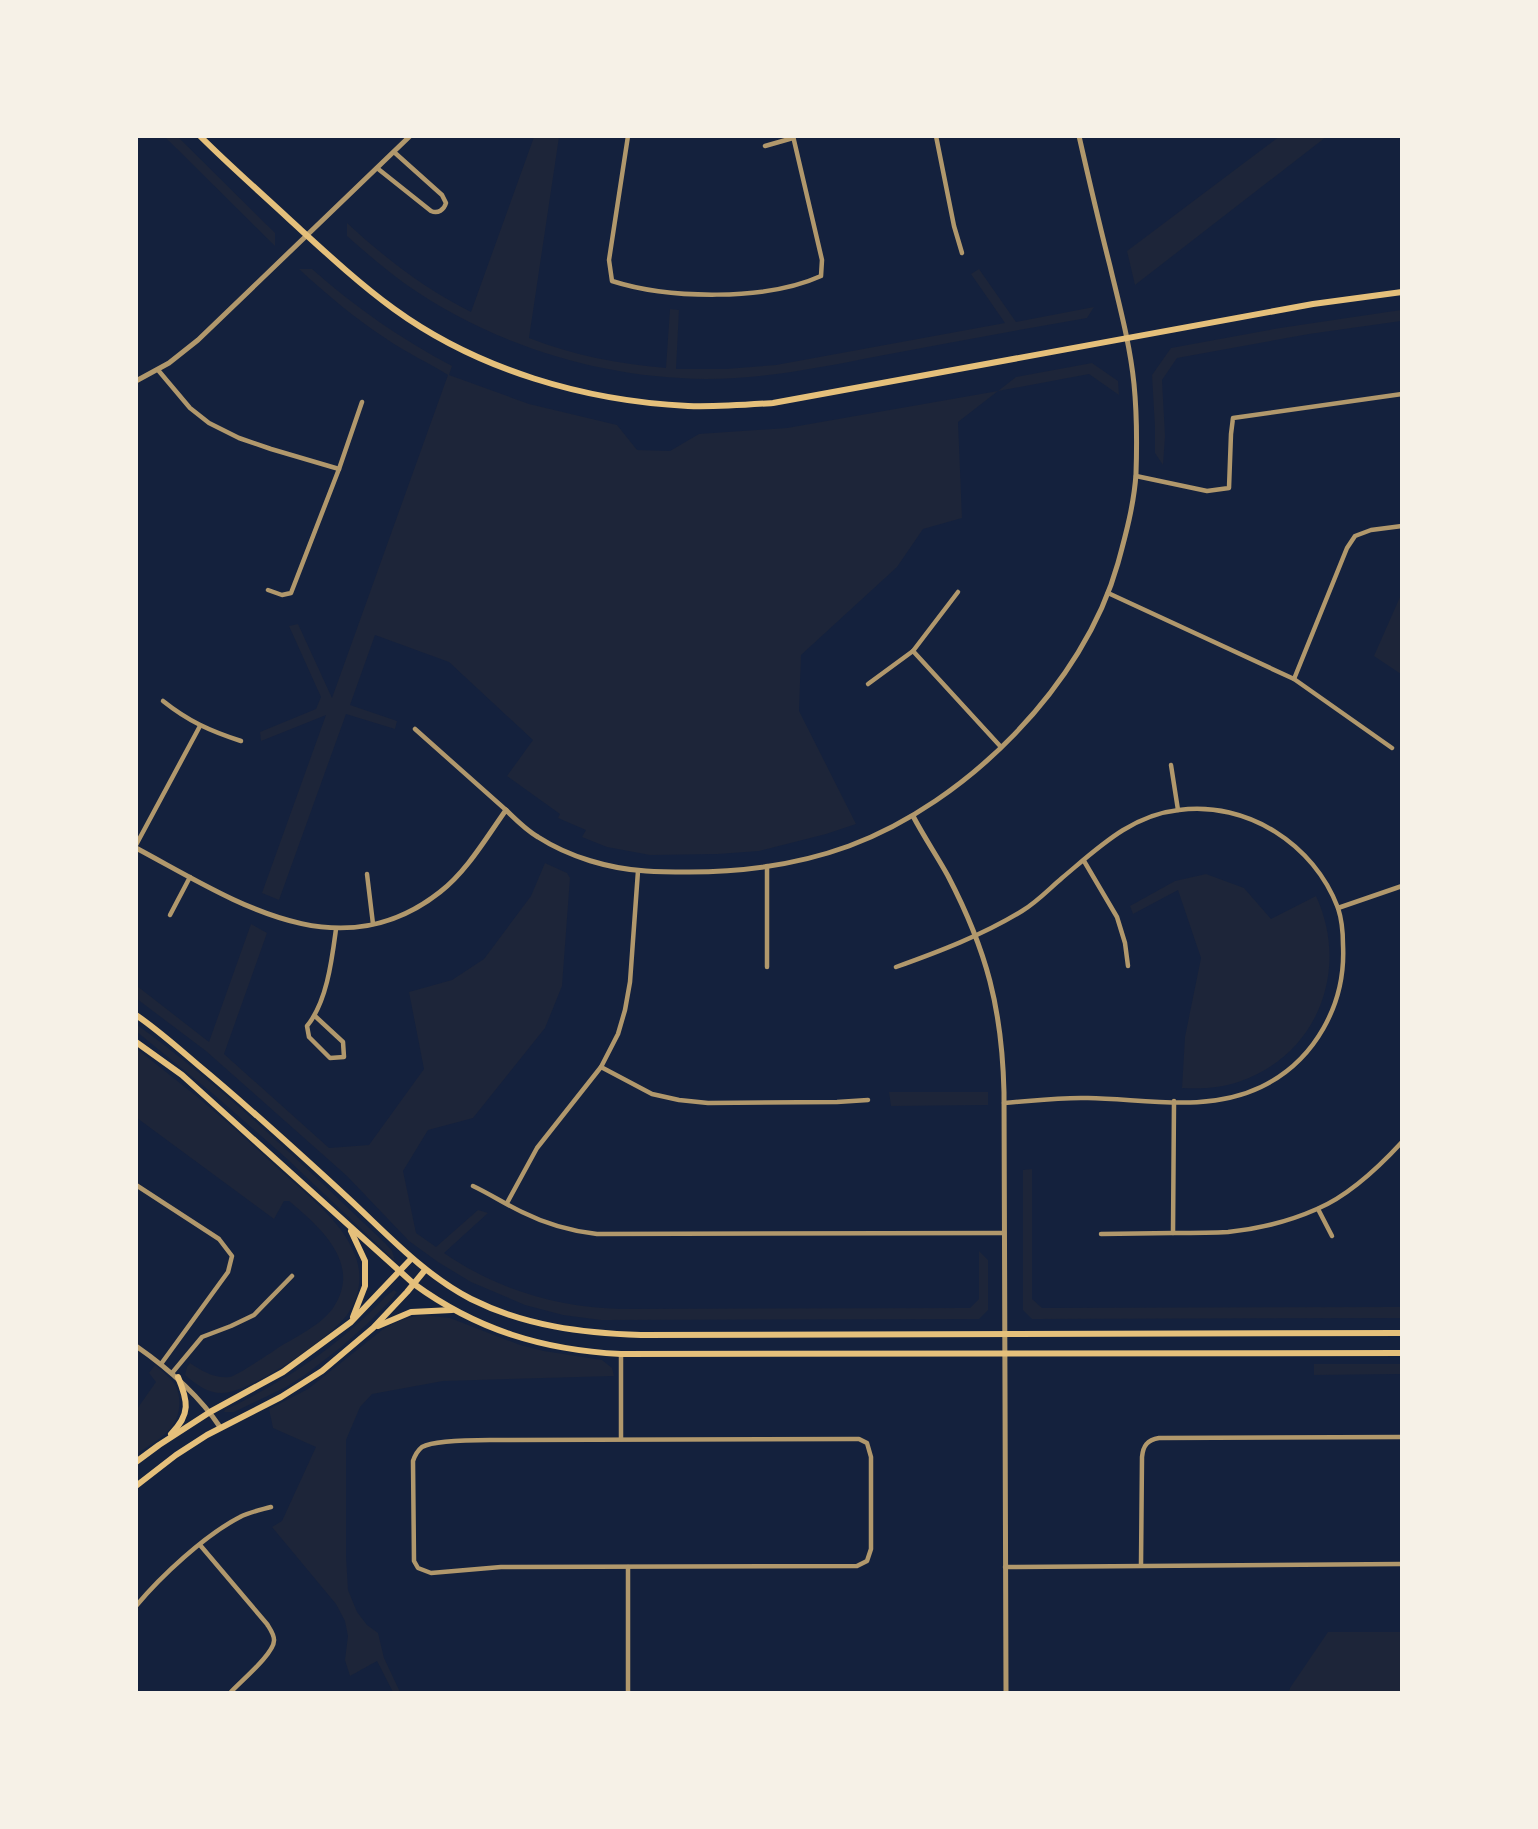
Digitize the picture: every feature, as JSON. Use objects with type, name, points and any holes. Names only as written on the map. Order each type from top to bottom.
[{"type":"main road","points":[[200,136],[323,252],[419,325],[497,365],[578,391],[634,401],[701,406],[772,403],[1313,304],[1402,292]]},
{"type":"main road","points":[[136,1015],[240,1100],[425,1270],[456,1290],[492,1308],[533,1322],[583,1332],[640,1335],[1402,1333]]},
{"type":"main road","points":[[136,1042],[181,1075],[414,1284],[453,1310],[486,1326],[528,1341],[569,1349],[621,1354],[1402,1353]]},
{"type":"main road","points":[[350,1228],[365,1261],[365,1286],[351,1322]]},
{"type":"main road","points":[[136,1462],[210,1412],[283,1372],[351,1322],[411,1259]]},
{"type":"main road","points":[[136,1486],[176,1455],[220,1427],[302,1385],[322,1371],[373,1328],[425,1270]]},
{"type":"main road","points":[[373,1328],[411,1312],[453,1310]]},
{"type":"main road","points":[[159,1445],[178,1427],[186,1413],[186,1401],[175,1375]]},
{"type":"street","points":[[136,381],[158,370],[198,340],[410,136]]},
{"type":"street","points":[[628,136],[609,260],[611,281],[652,290],[699,294],[765,290],[806,283],[821,276],[822,260],[793,137],[765,146]]},
{"type":"street","points":[[936,136],[962,253]]},
{"type":"street","points":[[415,729],[538,837],[570,854],[638,871],[719,872],[799,860],[846,847],[913,816],[1002,748],[1039,707],[1071,663],[1093,624],[1108,593],[1121,553],[1136,477],[1137,425],[1134,383],[1079,136]]},
{"type":"street","points":[[377,168],[431,211],[443,209],[446,203],[443,195],[394,152]]},
{"type":"street","points":[[158,370],[190,408],[209,423],[250,442],[339,469]]},
{"type":"street","points":[[1136,477],[1207,491],[1229,488],[1233,418],[1402,394]]},
{"type":"street","points":[[268,590],[282,595],[291,593],[362,402]]},
{"type":"street","points":[[1294,679],[1347,548],[1355,536],[1371,530],[1402,526]]},
{"type":"street","points":[[868,684],[914,651],[958,592]]},
{"type":"street","points":[[1108,593],[1294,679],[1392,748]]},
{"type":"street","points":[[914,651],[1002,748]]},
{"type":"street","points":[[163,701],[188,720],[241,741]]},
{"type":"street","points":[[200,726],[136,846],[190,877],[271,916],[336,929],[354,929],[402,915],[441,891],[457,876],[506,810]]},
{"type":"street","points":[[1171,765],[1178,810]]},
{"type":"street","points":[[896,967],[976,934],[1023,910],[1107,840],[1132,824],[1154,815],[1178,810],[1208,809],[1232,813],[1255,821],[1286,838],[1313,866],[1338,908],[1343,937],[1342,981],[1331,1016],[1320,1035],[1300,1059],[1276,1079],[1248,1093],[1218,1101],[1085,1098],[1004,1103]]},
{"type":"street","points":[[913,816],[947,874],[976,934],[996,1004],[1003,1050],[1006,1692]]},
{"type":"street","points":[[1084,861],[1117,917],[1125,943],[1128,966]]},
{"type":"street","points":[[766,967],[767,866]]},
{"type":"street","points":[[507,1203],[537,1148],[600,1067],[618,1034],[630,982],[638,871]]},
{"type":"street","points":[[367,874],[373,925]]},
{"type":"street","points":[[170,915],[190,877]]},
{"type":"street","points":[[1338,908],[1402,886]]},
{"type":"street","points":[[316,1016],[343,1042],[344,1057],[330,1058],[309,1037],[307,1026],[316,1016],[322,999],[336,929]]},
{"type":"street","points":[[600,1067],[652,1094],[688,1101],[708,1103],[868,1100]]},
{"type":"street","points":[[1173,1233],[1174,1101]]},
{"type":"street","points":[[1101,1234],[1228,1232],[1263,1226],[1318,1209],[1380,1165],[1402,1142]]},
{"type":"street","points":[[136,1185],[219,1239],[232,1256],[228,1272],[161,1364]]},
{"type":"street","points":[[473,1186],[521,1212],[553,1225],[597,1234],[1004,1233]]},
{"type":"street","points":[[1318,1209],[1332,1236]]},
{"type":"street","points":[[175,1375],[202,1337],[254,1315],[292,1276]]},
{"type":"street","points":[[136,1346],[175,1375],[210,1412],[220,1427]]},
{"type":"street","points":[[621,1354],[621,1439]]},
{"type":"street","points":[[1141,1565],[1142,1457],[1143,1448],[1149,1441],[1159,1438],[1402,1437]]},
{"type":"street","points":[[859,1439],[867,1443],[871,1457],[872,1549],[869,1558],[862,1564],[628,1567],[482,1568],[431,1573],[418,1568],[414,1557],[413,1461],[416,1453],[422,1447],[433,1444],[477,1440],[859,1439]]},
{"type":"street","points":[[136,1606],[160,1580],[225,1526],[243,1516],[271,1507]]},
{"type":"street","points":[[200,1545],[267,1625],[274,1640],[268,1653],[231,1692]]},
{"type":"street","points":[[1005,1567],[1402,1564]]},
{"type":"street","points":[[628,1567],[628,1692]]},
{"type":"shaded area","points":[[1280,136],[1326,137],[1135,285],[1127,251]]},
{"type":"shaded area","points":[[165,137],[178,137],[275,233],[275,246]]},
{"type":"shaded area","points":[[534,137],[559,137],[529,338],[562,349],[613,361],[666,368],[670,309],[679,310],[676,369],[776,365],[1005,323],[971,274],[979,269],[1016,322],[1094,307],[1087,318],[815,368],[728,378],[666,377],[587,365],[548,354],[473,324],[404,283],[347,236],[347,223],[406,272],[471,312]]},
{"type":"shaded area","points":[[299,269],[312,269],[379,322],[452,366],[449,375],[529,404],[617,425],[637,450],[670,451],[699,434],[787,428],[998,391],[958,422],[962,518],[923,529],[897,567],[801,655],[799,711],[856,824],[759,851],[650,855],[607,847],[582,837],[586,830],[558,818],[560,814],[507,776],[533,740],[449,662],[375,635],[350,705],[397,721],[395,729],[346,714],[279,900],[262,893],[326,715],[261,741],[260,732],[316,709],[321,697],[289,626],[298,624],[332,698],[448,375],[376,332]]},
{"type":"shaded area","points":[[1401,310],[1401,321],[1309,334],[1177,358],[1162,380],[1165,436],[1163,465],[1155,453],[1152,375],[1171,348]]},
{"type":"shaded area","points":[[1092,363],[1118,381],[1119,395],[1089,374],[998,391],[1016,377]]},
{"type":"shaded area","points":[[1400,597],[1402,599],[1401,674],[1374,656]]},
{"type":"shaded area","points":[[545,863],[567,873],[570,878],[562,986],[545,1028],[473,1118],[428,1130],[403,1171],[416,1233],[436,1247],[478,1210],[488,1213],[444,1253],[485,1277],[528,1294],[574,1305],[621,1309],[970,1308],[979,1299],[979,1251],[988,1260],[988,1310],[979,1319],[601,1320],[563,1315],[525,1305],[471,1282],[409,1241],[347,1176],[206,1051],[137,999],[137,986],[209,1042],[251,924],[267,933],[224,1054],[329,1148],[369,1145],[424,1069],[409,992],[452,980],[484,959],[531,896]]},
{"type":"shaded area","points":[[1206,874],[1244,888],[1271,919],[1316,896],[1326,924],[1328,979],[1320,1006],[1308,1030],[1290,1051],[1268,1068],[1227,1085],[1182,1088],[1185,1037],[1201,958],[1178,890],[1133,914],[1130,906],[1175,881]]},
{"type":"shaded area","points":[[136,1024],[202,1075],[265,1130],[386,1244],[395,1261],[285,1157],[137,1032]]},
{"type":"shaded area","points":[[137,1049],[224,1119],[323,1210],[342,1231],[355,1255],[359,1278],[357,1293],[347,1315],[324,1337],[289,1363],[252,1384],[235,1390],[217,1393],[207,1390],[185,1375],[187,1367],[190,1363],[214,1376],[230,1377],[309,1329],[328,1314],[341,1292],[343,1276],[340,1262],[324,1235],[289,1201],[284,1201],[274,1219],[137,1118]]},
{"type":"shaded area","points":[[889,1092],[988,1092],[988,1105],[891,1106]]},
{"type":"shaded area","points":[[1032,1169],[1032,1299],[1042,1308],[1401,1307],[1401,1318],[1032,1319],[1023,1310],[1023,1170]]},
{"type":"shaded area","points":[[394,1290],[397,1292],[391,1300],[366,1325],[305,1375],[234,1412],[224,1412],[270,1387],[331,1346]]},
{"type":"shaded area","points":[[423,1315],[450,1318],[520,1345],[602,1360],[612,1368],[614,1376],[443,1381],[372,1394],[360,1407],[346,1440],[348,1590],[357,1612],[367,1625],[378,1633],[384,1658],[400,1692],[393,1692],[377,1661],[350,1676],[345,1660],[348,1636],[345,1621],[336,1604],[272,1527],[282,1521],[316,1447],[273,1428],[269,1409],[308,1389],[382,1330],[401,1320]]},
{"type":"shaded area","points":[[1314,1364],[1401,1364],[1401,1374],[1314,1375]]},
{"type":"shaded area","points":[[155,1365],[175,1385],[179,1409],[168,1431],[137,1454],[137,1409],[156,1382],[149,1373]]},
{"type":"shaded area","points":[[1328,1632],[1401,1632],[1401,1692],[1289,1692]]}]
